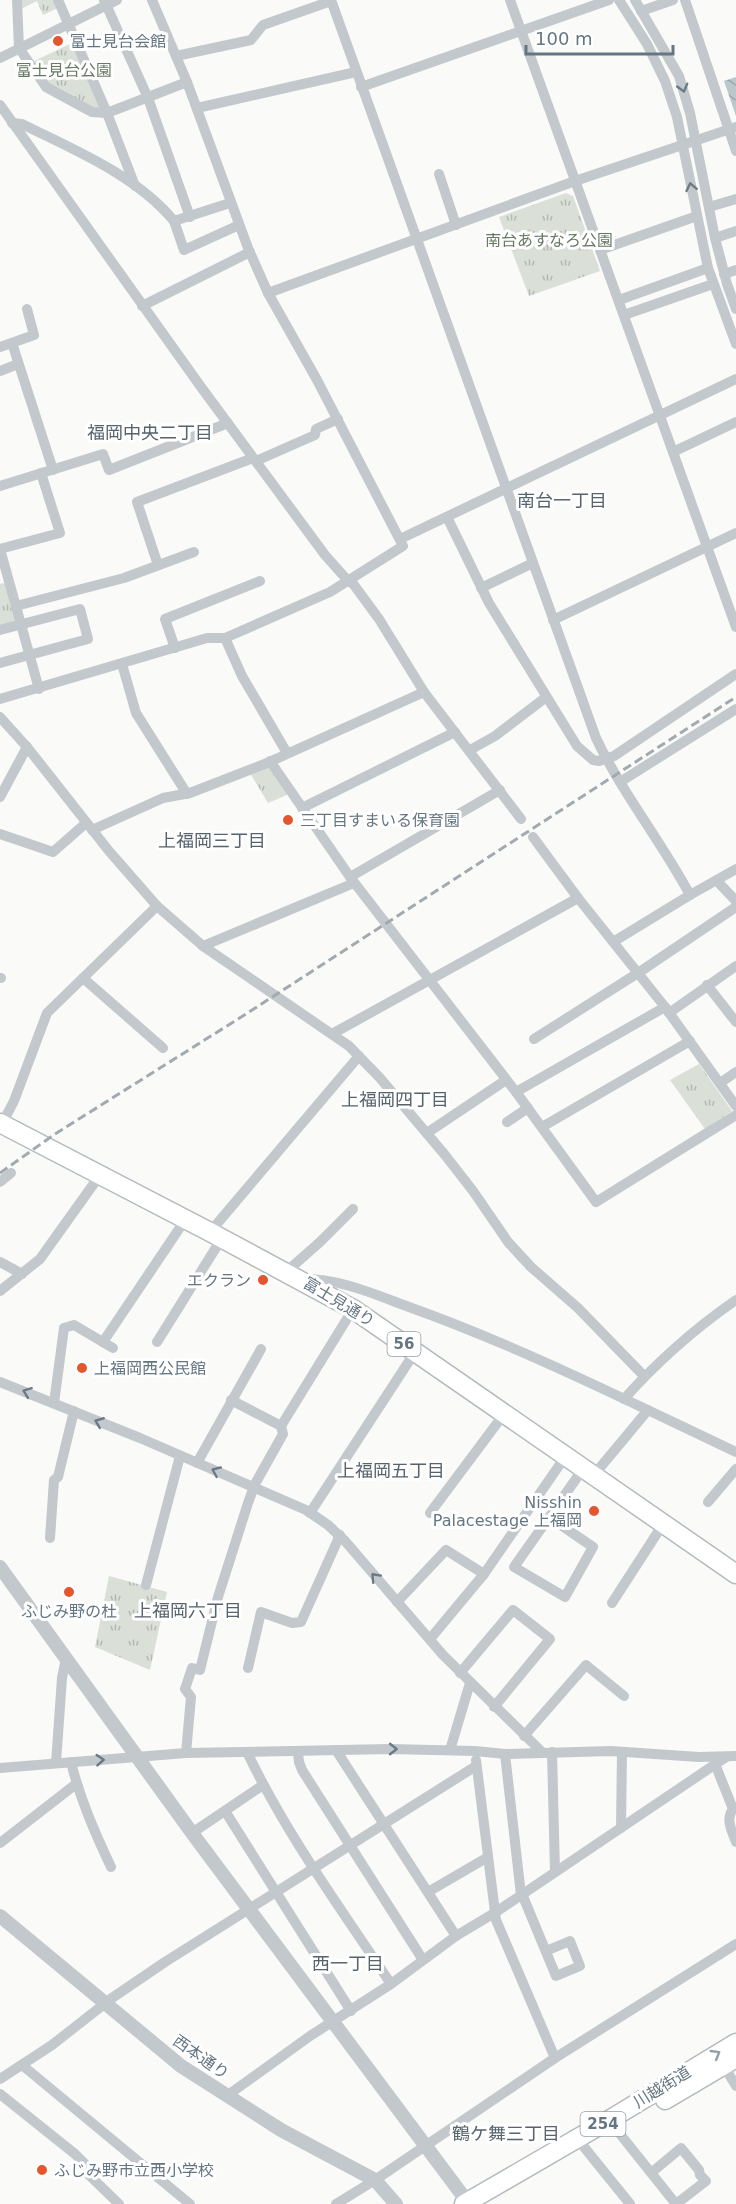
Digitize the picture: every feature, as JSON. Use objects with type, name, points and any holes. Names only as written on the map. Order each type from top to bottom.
[{"type":"main road","name":"富士見通り","points":[[1,1124],[353,1309],[736,1574]]},
{"type":"main road","name":"川越街道","points":[[467,2203],[736,2043]]},
{"type":"main road","name":"川越街道","points":[[489,2204],[730,2062]]},
{"type":"street","points":[[16,0],[19,48],[46,87],[92,112],[107,113],[187,82]]},
{"type":"street","points":[[58,0],[107,113],[135,186]]},
{"type":"street","points":[[0,58],[69,24],[105,3],[117,0]]},
{"type":"street","points":[[0,699],[207,638],[225,638],[281,615],[350,581],[403,546],[338,419],[268,293],[230,203],[187,82],[152,0]]},
{"type":"street","points":[[510,0],[736,627]]},
{"type":"street","points":[[361,87],[609,0]]},
{"type":"street","points":[[619,0],[647,44],[665,81],[677,117],[708,268],[736,344]]},
{"type":"street","points":[[635,0],[679,76],[715,238],[736,309]]},
{"type":"street","points":[[641,11],[673,0]]},
{"type":"street","points":[[685,0],[732,128],[736,152]]},
{"type":"street","points":[[176,56],[250,40],[263,25],[331,1],[587,716],[606,759],[671,860],[690,895]]},
{"type":"street","points":[[105,3],[148,98],[190,217]]},
{"type":"street","points":[[197,108],[356,72]]},
{"type":"street","points":[[0,105],[142,306],[329,561],[350,581],[379,619],[424,692],[521,819]]},
{"type":"street","points":[[12,123],[22,124],[71,149],[135,186],[174,221],[184,250],[239,225]]},
{"type":"street","points":[[268,293],[575,181],[732,128]]},
{"type":"street","points":[[439,174],[456,225]]},
{"type":"street","points":[[709,207],[736,199]]},
{"type":"street","points":[[174,221],[230,203]]},
{"type":"street","points":[[600,250],[697,216]]},
{"type":"street","points":[[715,238],[736,231]]},
{"type":"street","points":[[142,306],[250,252]]},
{"type":"street","points":[[619,300],[708,268]]},
{"type":"street","points":[[724,274],[736,270]]},
{"type":"street","points":[[624,315],[713,284]]},
{"type":"street","points":[[0,347],[34,335],[27,309]]},
{"type":"street","points":[[12,343],[53,470]]},
{"type":"street","points":[[0,371],[18,364]]},
{"type":"street","points":[[400,539],[736,379]]},
{"type":"street","points":[[158,565],[137,502],[255,460],[315,435],[316,429],[338,419]]},
{"type":"street","points":[[673,452],[736,422]]},
{"type":"street","points":[[0,486],[103,454],[109,470],[228,423]]},
{"type":"street","points":[[39,689],[16,606],[4,580],[0,549],[60,533],[41,473]]},
{"type":"street","points":[[447,517],[481,588],[545,698],[584,754],[593,760],[606,759],[631,746],[736,674]]},
{"type":"street","points":[[553,620],[736,533]]},
{"type":"street","points":[[16,606],[124,578],[194,552]]},
{"type":"street","points":[[481,588],[533,563]]},
{"type":"street","points":[[175,648],[165,619],[260,581]]},
{"type":"street","points":[[0,630],[80,609],[88,639],[0,663]]},
{"type":"street","points":[[225,638],[242,676],[287,753]]},
{"type":"street","points":[[122,664],[136,712],[187,794]]},
{"type":"street","points":[[0,834],[52,852],[89,826],[163,798],[187,794],[270,761],[424,692]]},
{"type":"street","points":[[470,750],[495,736],[545,698]]},
{"type":"street","points":[[620,782],[736,709]]},
{"type":"street","points":[[0,717],[157,906],[203,946],[349,1046],[427,1133],[473,1191],[508,1242],[645,1376]]},
{"type":"street","points":[[302,808],[455,732]]},
{"type":"street","points":[[0,797],[27,747]]},
{"type":"street","points":[[270,761],[352,880],[516,1092],[596,1202],[736,1115]]},
{"type":"street","points":[[203,946],[352,880],[500,790]]},
{"type":"street","points":[[533,837],[667,1010],[736,1106]]},
{"type":"street","points":[[613,942],[736,869]]},
{"type":"street","points":[[717,881],[736,901]]},
{"type":"street","points":[[332,1034],[578,898]]},
{"type":"street","points":[[1,1124],[14,1101],[47,1013],[157,906]]},
{"type":"street","points":[[534,1039],[736,908]]},
{"type":"street","points":[[516,1092],[667,1010],[736,966]]},
{"type":"street","points":[[83,978],[162,1048]]},
{"type":"street","points":[[707,985],[736,1022]]},
{"type":"street","points":[[542,1127],[690,1041]]},
{"type":"street","points":[[157,1342],[216,1235],[359,1056]]},
{"type":"street","points":[[720,1083],[736,1072]]},
{"type":"street","points":[[427,1133],[506,1080]]},
{"type":"street","points":[[507,1122],[528,1108]]},
{"type":"street","points":[[0,1182],[11,1173]]},
{"type":"street","points":[[0,1291],[40,1258],[100,1175]]},
{"type":"street","points":[[293,1276],[320,1242],[353,1209]]},
{"type":"street","points":[[54,1403],[64,1328],[74,1325],[108,1345],[185,1220]]},
{"type":"street","points":[[0,1262],[22,1274]]},
{"type":"street","points":[[293,1276],[318,1279],[373,1293],[452,1322],[736,1452]]},
{"type":"street","points":[[624,1399],[645,1376],[700,1325],[736,1300]]},
{"type":"street","points":[[186,1753],[190,1697],[185,1689],[192,1668],[200,1670],[218,1597],[254,1488],[283,1434],[282,1426],[353,1309]]},
{"type":"street","points":[[197,1463],[261,1348]]},
{"type":"street","points":[[310,1513],[415,1352]]},
{"type":"street","points":[[0,1382],[74,1411],[310,1513],[340,1535],[460,1673],[524,1736],[547,1752]]},
{"type":"street","points":[[231,1400],[282,1426]]},
{"type":"street","points":[[549,1517],[593,1547],[565,1598],[514,1567],[549,1517],[648,1410]]},
{"type":"street","points":[[50,1538],[54,1480],[58,1477],[74,1411]]},
{"type":"street","points":[[430,1513],[504,1414]]},
{"type":"street","points":[[146,1585],[180,1456]]},
{"type":"street","points":[[430,1639],[484,1574],[565,1457]]},
{"type":"street","points":[[708,1502],[736,1469]]},
{"type":"street","points":[[612,1603],[663,1524]]},
{"type":"street","points":[[248,1668],[261,1612],[292,1623],[301,1622],[340,1535]]},
{"type":"street","points":[[397,1602],[446,1550],[484,1574]]},
{"type":"street","points":[[0,1567],[192,1833],[467,2203]]},
{"type":"street","points":[[460,1673],[513,1610],[550,1639],[494,1707]]},
{"type":"street","points":[[56,1763],[62,1678],[66,1658]]},
{"type":"street","points":[[524,1736],[586,1665],[624,1696]]},
{"type":"street","points":[[450,1750],[470,1683]]},
{"type":"street","points":[[0,1768],[186,1753],[336,1750],[450,1750],[506,1754],[622,1752],[731,1757]]},
{"type":"street","points":[[336,1750],[456,1936]]},
{"type":"street","points":[[475,1751],[496,1920],[555,2058]]},
{"type":"street","points":[[247,1752],[263,1785],[314,1868],[391,1984]]},
{"type":"street","points":[[298,1752],[302,1770],[423,1960]]},
{"type":"street","points":[[547,1752],[555,1872]]},
{"type":"street","points":[[621,1828],[622,1752]]},
{"type":"street","points":[[506,1754],[521,1895],[546,1951]]},
{"type":"street","points":[[228,2096],[310,2036],[391,1984],[456,1936],[496,1912],[715,1764],[731,1757]]},
{"type":"street","points":[[71,1762],[76,1784],[91,1824],[111,1867]]},
{"type":"street","points":[[715,1764],[733,1809],[729,1814],[729,1825],[736,1842]]},
{"type":"street","points":[[0,2079],[52,2045],[158,1967],[476,1766]]},
{"type":"street","points":[[0,1843],[76,1784]]},
{"type":"street","points":[[192,1833],[263,1785]]},
{"type":"street","points":[[225,1811],[351,2011]]},
{"type":"street","points":[[428,1892],[488,1857]]},
{"type":"street","name":"西本通り","points":[[0,1916],[181,2066],[281,2130],[375,2180],[396,2204]]},
{"type":"street","points":[[336,2204],[555,2058],[736,1944]]},
{"type":"street","points":[[730,2062],[736,2086]]},
{"type":"street","points":[[22,2065],[190,2204]]},
{"type":"street","points":[[0,2094],[75,2154],[90,2169],[88,2174],[119,2204]]},
{"type":"street","points":[[616,2128],[651,2173],[676,2204],[706,2181],[681,2148],[651,2173]]},
{"type":"street","points":[[584,2146],[630,2204]]},
{"type":"green space","points":[[19,0],[54,0],[58,8],[43,15],[37,1],[19,10]]},
{"type":"green space","name":"富士見台公園","points":[[74,42],[101,106],[95,109],[48,85],[32,62]]},
{"type":"green space","name":"南台あすなろ公園","points":[[566,193],[573,196],[600,271],[529,296],[499,217]]},
{"type":"green space","points":[[3,583],[15,620],[13,623],[0,627],[0,584]]},
{"type":"green space","points":[[269,766],[289,794],[268,803],[250,773]]},
{"type":"green space","points":[[699,1064],[732,1111],[705,1129],[670,1080]]},
{"type":"green space","points":[[109,1576],[167,1592],[150,1670],[95,1647]]},
{"type":"water","points":[[736,77],[736,116],[724,81]]},
{"type":"railway","points":[[0,1173],[55,1134],[246,1014],[736,697]]},
{"type":"place","name":"富士見台会館","points":[[58,41]]},
{"type":"place","name":"三丁目すまいる保育園","points":[[288,820]]},
{"type":"place","name":"エクラン","points":[[263,1280]]},
{"type":"place","name":"上福岡西公民館","points":[[82,1368]]},
{"type":"place","name":"Nisshin Palacestage 上福岡","points":[[594,1511]]},
{"type":"place","name":"ふじみ野の杜","points":[[69,1592]]},
{"type":"place","name":"ふじみ野市立西小学校","points":[[42,2170]]},
{"type":"district","name":"福岡中央二丁目","points":[[150,432]]},
{"type":"district","name":"南台一丁目","points":[[562,500]]},
{"type":"district","name":"上福岡三丁目","points":[[212,840]]},
{"type":"district","name":"上福岡四丁目","points":[[395,1099]]},
{"type":"district","name":"上福岡五丁目","points":[[391,1470]]},
{"type":"district","name":"上福岡六丁目","points":[[188,1610]]},
{"type":"district","name":"西一丁目","points":[[348,1963]]},
{"type":"district","name":"鶴ケ舞三丁目","points":[[506,2133]]}]
